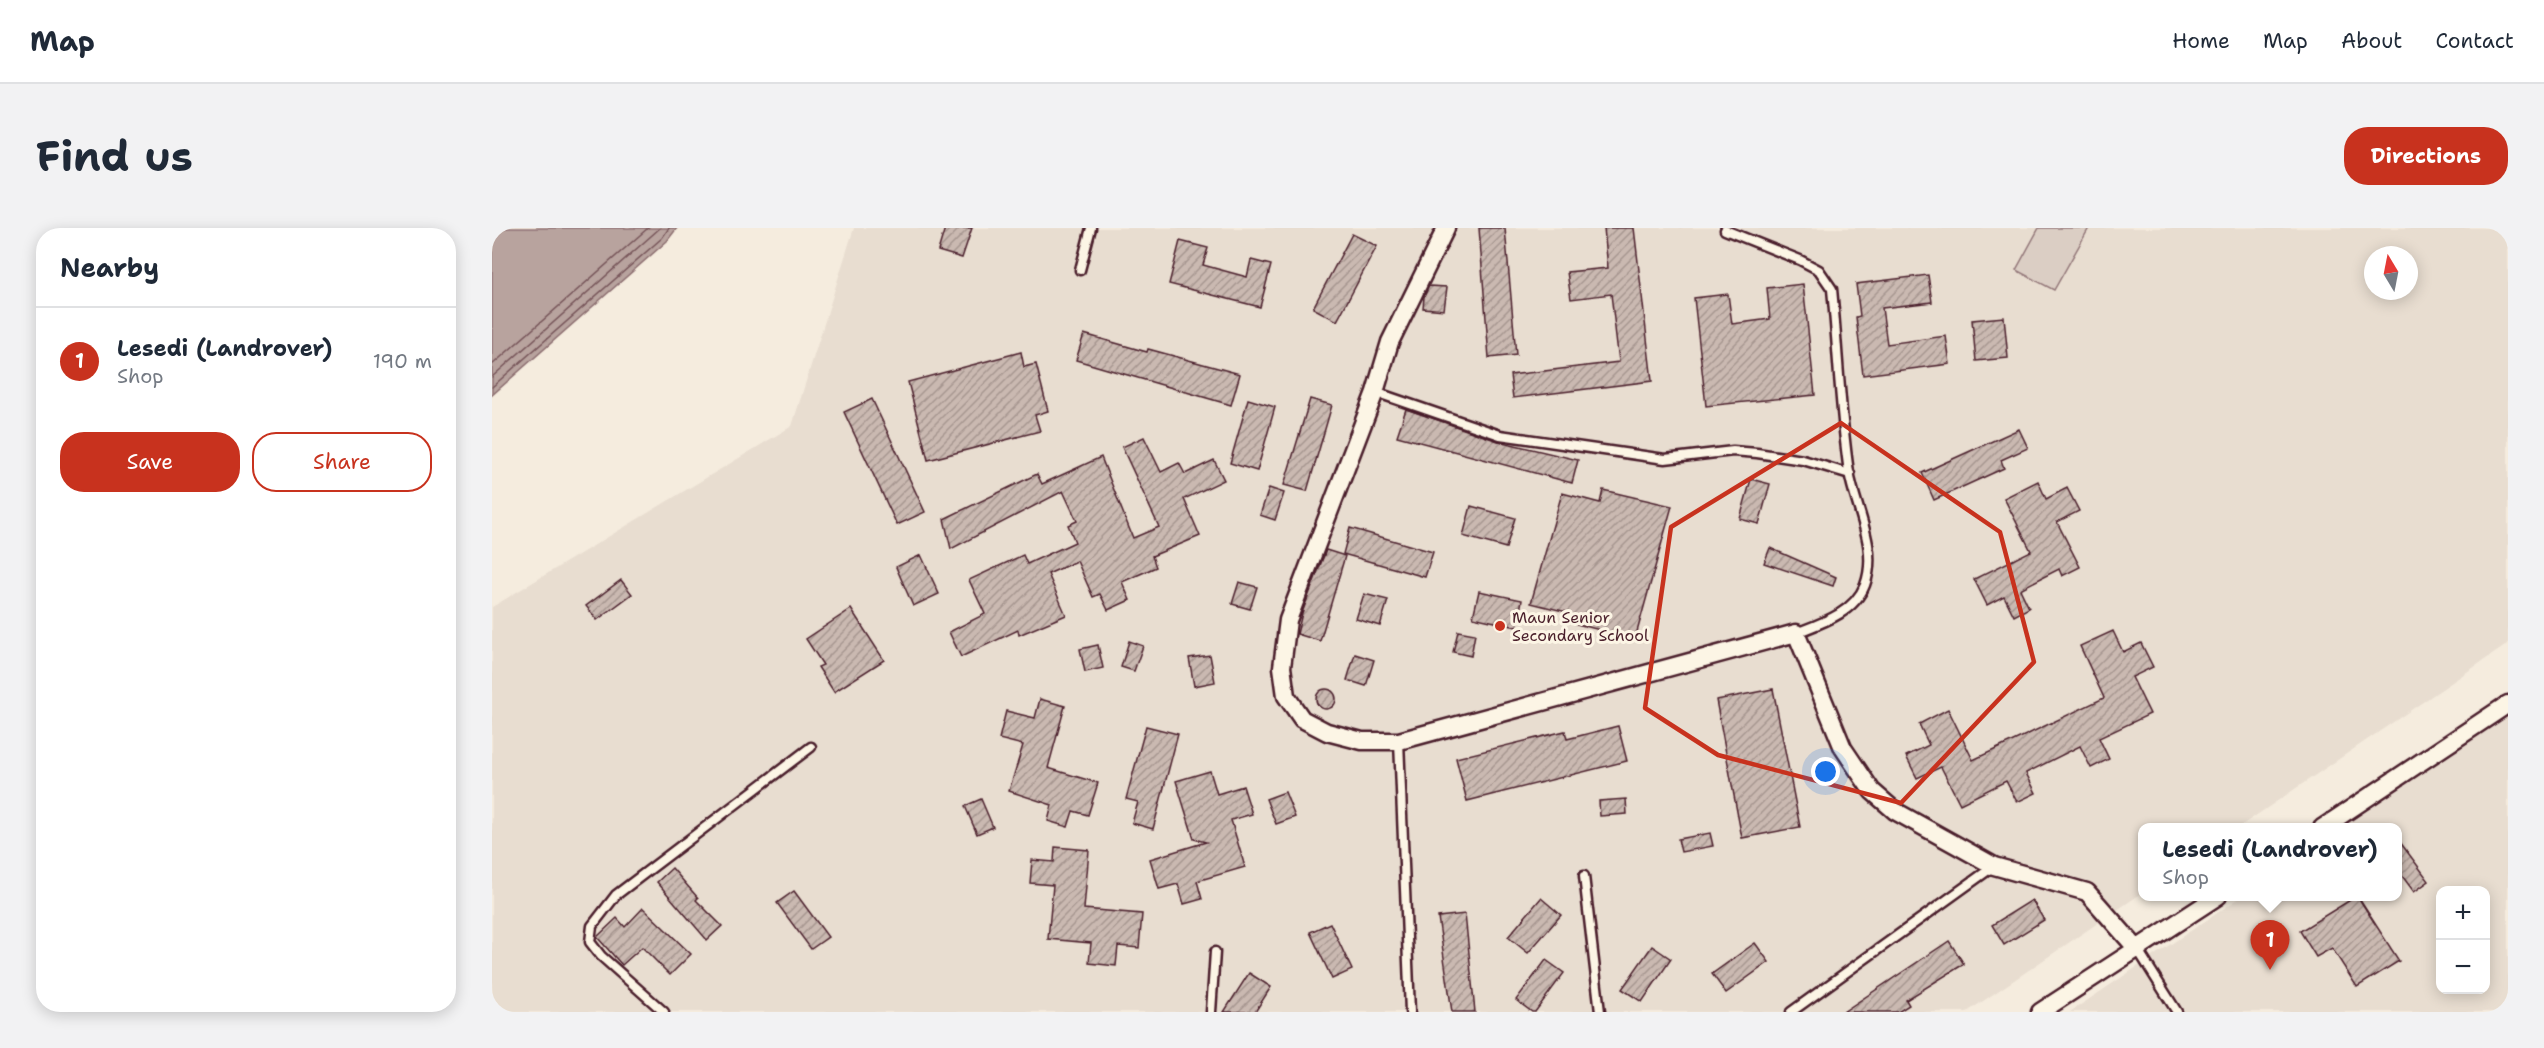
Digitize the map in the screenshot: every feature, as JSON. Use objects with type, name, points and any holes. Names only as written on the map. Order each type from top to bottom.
[{"type":"street","points":[[1443,229],[1390,342],[1375,392],[1288,620],[1281,667],[1286,696],[1302,719],[1327,732],[1362,741],[1399,741],[1796,633],[1843,748],[1872,791],[1895,811],[1994,866],[2086,892],[2138,950]]},
{"type":"street","points":[[2330,823],[2508,704]]},
{"type":"street","points":[[2040,1012],[2212,901]]},
{"type":"lane","points":[[1080,270],[1091,228]]},
{"type":"lane","points":[[1725,230],[1819,270],[1832,289],[1850,474],[1868,544],[1869,567],[1865,585],[1853,603],[1838,615],[1796,633]]},
{"type":"lane","points":[[1375,392],[1500,435],[1665,459],[1733,452],[1757,453],[1803,460],[1850,474]]},
{"type":"lane","points":[[1399,741],[1410,1012]]},
{"type":"lane","points":[[664,1012],[601,956],[590,942],[592,926],[616,895],[811,747]]},
{"type":"lane","points":[[1791,1012],[1994,866]]},
{"type":"lane","points":[[1584,876],[1600,1012]]},
{"type":"lane","points":[[2138,950],[2176,1012]]},
{"type":"lane","points":[[1211,1012],[1215,952]]},
{"type":"highlighted area","points":[[1841,423],[2000,532],[2034,662],[1901,803],[1718,755],[1645,708],[1671,527]]},
{"type":"shaded area","name":"Maun Senior Secondary School","points":[[854,228],[2508,228],[2508,644],[2245,823],[2138,823],[2138,896],[1967,1012],[492,1012],[492,607],[792,426]]},
{"type":"shaded area","points":[[2039,228],[2089,228],[2054,290],[2016,270]]},
{"type":"shaded area","points":[[2508,716],[2508,1012],[2070,1012],[2235,901],[2402,901],[2402,823],[2349,823]]},
{"type":"water","points":[[492,228],[677,228],[667,241],[492,395]]},
{"type":"building","points":[[945,228],[972,228],[962,258],[938,251]]},
{"type":"building","points":[[1479,228],[1505,228],[1516,355],[1489,358]]},
{"type":"building","points":[[1604,228],[1634,228],[1652,381],[1513,398],[1510,375],[1619,362],[1611,294],[1571,299],[1567,272],[1608,268]]},
{"type":"building","points":[[1352,234],[1377,246],[1337,321],[1313,308]]},
{"type":"building","points":[[1180,241],[1208,248],[1203,265],[1247,277],[1251,260],[1271,265],[1260,307],[1169,284]]},
{"type":"building","points":[[1928,275],[1932,302],[1882,308],[1887,344],[1946,336],[1950,364],[1863,375],[1856,317],[1860,316],[1856,284]]},
{"type":"building","points":[[1803,284],[1815,395],[1706,406],[1694,298],[1728,294],[1732,324],[1770,319],[1767,288]]},
{"type":"building","points":[[1429,286],[1447,287],[1444,310],[1423,308],[1424,297]]},
{"type":"building","points":[[2004,317],[2008,358],[1976,361],[1972,320]]},
{"type":"building","points":[[1084,334],[1240,374],[1231,405],[1076,360]]},
{"type":"building","points":[[1021,352],[1024,367],[1036,364],[1048,411],[1035,415],[1040,431],[928,460],[908,382]]},
{"type":"building","points":[[872,399],[925,512],[897,525],[844,412]]},
{"type":"building","points":[[1248,399],[1275,407],[1257,471],[1230,463]]},
{"type":"building","points":[[1310,399],[1332,405],[1307,491],[1284,485]]},
{"type":"building","points":[[1406,409],[1498,441],[1578,460],[1572,483],[1397,436]]},
{"type":"building","points":[[2019,429],[2028,448],[2001,460],[2004,468],[1934,500],[1922,473]]},
{"type":"building","points":[[1144,437],[1161,472],[1179,463],[1185,474],[1214,460],[1224,480],[1184,499],[1200,536],[1152,556],[1156,567],[1122,582],[1130,600],[1108,610],[1100,594],[1093,597],[1077,561],[1048,574],[1066,615],[1019,635],[1018,630],[961,657],[949,632],[985,614],[969,580],[1023,555],[1027,564],[1075,542],[1068,525],[1077,521],[1063,491],[951,549],[944,519],[1037,474],[1042,484],[1101,457],[1133,538],[1159,527],[1122,447]]},
{"type":"building","points":[[1751,479],[1770,484],[1759,524],[1740,519]]},
{"type":"building","points":[[2038,481],[2046,499],[2067,488],[2079,511],[2057,522],[2080,567],[2062,576],[2059,569],[2020,589],[2029,608],[2014,616],[2004,596],[1987,605],[1974,579],[2031,551],[2004,498]]},
{"type":"building","points":[[1269,488],[1284,493],[1275,520],[1260,515]]},
{"type":"building","points":[[1603,490],[1672,506],[1635,639],[1565,621],[1567,612],[1531,603],[1562,493],[1600,503]]},
{"type":"building","points":[[1471,506],[1515,518],[1506,548],[1463,536]]},
{"type":"building","points":[[1350,528],[1433,552],[1425,577],[1343,554]]},
{"type":"building","points":[[1770,548],[1836,577],[1833,586],[1764,563]]},
{"type":"building","points":[[1326,550],[1345,556],[1320,641],[1297,634],[1302,613]]},
{"type":"building","points":[[921,555],[939,594],[913,606],[896,567]]},
{"type":"building","points":[[621,580],[632,594],[597,620],[586,606]]},
{"type":"building","points":[[1239,582],[1257,587],[1250,609],[1232,604]]},
{"type":"building","points":[[1479,591],[1522,600],[1517,627],[1473,617]]},
{"type":"building","points":[[1364,594],[1388,600],[1380,626],[1356,619]]},
{"type":"building","points":[[851,609],[884,660],[834,692],[818,667],[823,665],[806,639]]},
{"type":"building","points":[[1458,631],[1475,634],[1471,656],[1453,652]]},
{"type":"building","points":[[2113,631],[2123,652],[2141,643],[2153,667],[2132,677],[2150,714],[2099,738],[2109,759],[2091,768],[2080,746],[2026,773],[2036,793],[2017,802],[2006,781],[1960,804],[1941,767],[1917,778],[1906,756],[1929,745],[1919,724],[1948,709],[1973,760],[2104,698],[2080,646]]},
{"type":"building","points":[[1129,641],[1143,646],[1134,671],[1121,667]]},
{"type":"building","points":[[1098,645],[1103,668],[1085,672],[1080,649]]},
{"type":"building","points":[[1355,654],[1374,660],[1366,686],[1347,680]]},
{"type":"building","points":[[1210,655],[1215,682],[1194,686],[1189,658]]},
{"type":"building","points":[[1322,689],[1330,689],[1336,695],[1336,703],[1330,709],[1322,709],[1316,703],[1316,695]]},
{"type":"building","points":[[1773,689],[1800,827],[1742,838],[1716,700]]},
{"type":"building","points":[[1040,699],[1065,706],[1048,768],[1098,783],[1088,815],[1073,811],[1068,827],[1048,821],[1052,805],[1009,791],[1023,745],[999,739],[1006,711],[1035,718]]},
{"type":"building","points":[[1146,726],[1178,734],[1153,829],[1132,823],[1138,802],[1126,799]]},
{"type":"building","points":[[1618,726],[1627,761],[1467,801],[1456,758],[1565,731],[1567,739]]},
{"type":"building","points":[[1210,771],[1217,794],[1243,786],[1252,814],[1231,820],[1245,867],[1197,881],[1202,899],[1184,904],[1178,884],[1159,889],[1150,859],[1206,842],[1194,839],[1176,781]]},
{"type":"building","points":[[1285,792],[1295,817],[1276,824],[1266,799]]},
{"type":"building","points":[[981,799],[993,827],[977,834],[965,806]]},
{"type":"building","points":[[1626,799],[1627,814],[1600,816],[1599,801]]},
{"type":"building","points":[[1710,833],[1713,846],[1681,852],[1678,839]]},
{"type":"building","points":[[2402,845],[2429,881],[2414,892],[2402,876]]},
{"type":"building","points":[[1055,847],[1089,850],[1084,909],[1142,914],[1139,948],[1118,946],[1116,966],[1089,963],[1091,943],[1048,939],[1053,885],[1030,883],[1032,860],[1054,862]]},
{"type":"building","points":[[672,868],[698,898],[696,900],[722,926],[707,940],[657,882]]},
{"type":"building","points":[[794,891],[828,937],[811,949],[777,903]]},
{"type":"building","points":[[1541,898],[1561,915],[1528,953],[1508,937]]},
{"type":"building","points":[[2032,900],[2044,920],[2004,945],[1992,925]]},
{"type":"building","points":[[2349,901],[2361,901],[2399,961],[2357,987],[2332,948],[2316,957],[2300,931]]},
{"type":"building","points":[[643,908],[691,954],[670,975],[642,947],[622,965],[597,937],[617,918],[625,927]]},
{"type":"building","points":[[1465,914],[1475,1012],[1452,1012],[1438,917]]},
{"type":"building","points":[[1330,923],[1352,970],[1332,979],[1310,932]]},
{"type":"building","points":[[1949,941],[1964,964],[1906,1000],[1909,1005],[1898,1012],[1843,1012]]},
{"type":"building","points":[[1755,943],[1769,962],[1726,993],[1712,974]]},
{"type":"building","points":[[1652,946],[1671,959],[1642,1002],[1622,989]]},
{"type":"building","points":[[1546,960],[1564,973],[1535,1012],[1532,1012],[1516,1000]]},
{"type":"building","points":[[1249,973],[1271,987],[1255,1012],[1224,1012]]},
{"type":"place","name":"Maun Senior Secondary School","points":[[1500,626]]},
{"type":"place","name":"Lesedi (Landrover)","points":[[2270,970]]}]
